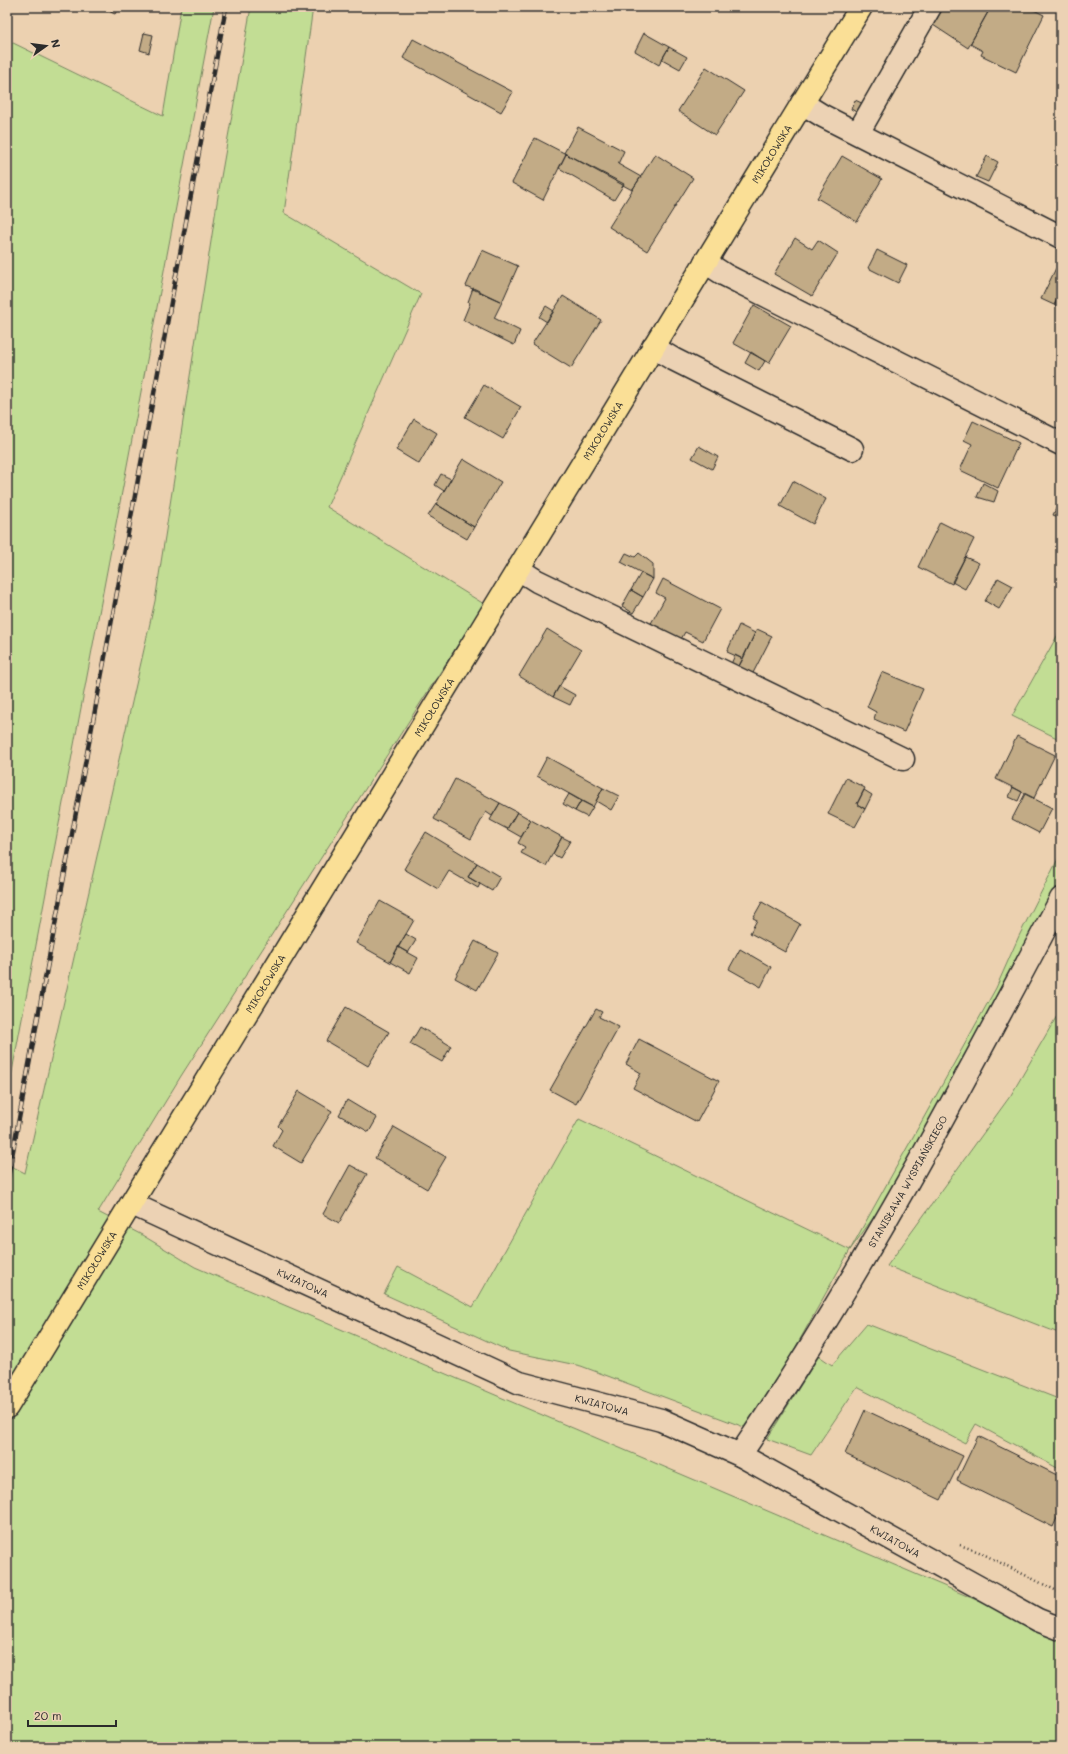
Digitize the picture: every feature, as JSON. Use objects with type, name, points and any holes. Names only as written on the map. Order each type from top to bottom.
[{"type":"main road","name":"MIKOŁOWSKA","points":[[7,1407],[861,7]]},
{"type":"street","points":[[858,133],[930,7]]},
{"type":"street","points":[[802,103],[823,116],[1061,237]]},
{"type":"street","points":[[705,262],[725,275],[1061,444]]},
{"type":"street","points":[[653,347],[673,359],[852,449]]},
{"type":"street","points":[[518,569],[537,581],[903,759]]},
{"type":"street","name":"STANISŁAWA WYSPIAŃSKIEGO","points":[[740,1455],[848,1285],[980,1051],[1061,899]]},
{"type":"street","name":"KWIATOWA","points":[[132,1204],[520,1382],[661,1420],[740,1455],[1038,1620],[1061,1629]]},
{"type":"path","points":[[954,1542],[978,1552],[1061,1593]]},
{"type":"green space","points":[[181,7],[214,7],[7,1098],[7,40],[163,116]]},
{"type":"green space","points":[[251,7],[313,7],[284,213],[421,294],[327,507],[484,604],[181,1076],[98,1212],[142,1235],[195,1267],[1061,1636],[1061,1747],[7,1747],[7,1164],[25,1173],[155,601],[221,177]]},
{"type":"green space","points":[[1061,629],[1061,740],[1012,716]]},
{"type":"green space","points":[[1061,853],[1061,924],[977,1074],[850,1250],[996,988],[1019,936]]},
{"type":"green space","points":[[1061,1009],[1061,1334],[887,1266],[1011,1095]]},
{"type":"green space","points":[[579,1119],[850,1250],[789,1359],[744,1427],[581,1366],[509,1351],[384,1294],[398,1267],[473,1307]]},
{"type":"green space","points":[[867,1324],[1061,1400],[1061,1470],[976,1424],[965,1443],[857,1387],[811,1455],[767,1439],[819,1356],[832,1365]]},
{"type":"building","points":[[99,7],[119,7],[115,14]]},
{"type":"building","points":[[944,7],[984,7],[989,10],[968,48],[933,25]]},
{"type":"building","points":[[991,7],[1028,7],[1044,15],[1016,72],[981,55],[983,51],[970,44]]},
{"type":"building","points":[[144,33],[153,35],[149,53],[140,50]]},
{"type":"building","points":[[644,33],[669,47],[659,65],[635,51]]},
{"type":"building","points":[[413,39],[513,92],[501,112],[403,58]]},
{"type":"building","points":[[669,47],[687,57],[680,69],[662,59]]},
{"type":"building","points":[[706,67],[744,91],[715,135],[678,111]]},
{"type":"building","points":[[855,100],[864,104],[860,114],[851,109]]},
{"type":"building","points":[[578,127],[624,151],[618,164],[641,177],[632,190],[564,153]]},
{"type":"building","points":[[535,138],[566,154],[543,200],[512,183]]},
{"type":"building","points":[[566,154],[624,184],[614,200],[559,168]]},
{"type":"building","points":[[655,154],[693,178],[647,251],[609,227]]},
{"type":"building","points":[[842,156],[882,179],[857,222],[817,198]]},
{"type":"building","points":[[987,156],[998,162],[988,182],[976,177]]},
{"type":"building","points":[[795,238],[812,249],[818,240],[838,253],[812,296],[774,274]]},
{"type":"building","points":[[482,250],[518,266],[502,302],[466,286]]},
{"type":"building","points":[[877,250],[907,265],[898,283],[868,268]]},
{"type":"building","points":[[1056,268],[1061,272],[1061,291],[1054,305],[1041,299]]},
{"type":"building","points":[[473,288],[502,302],[494,318],[520,331],[514,345],[463,320],[470,303],[468,302]]},
{"type":"building","points":[[1061,291],[1061,308],[1055,305]]},
{"type":"building","points":[[563,296],[601,320],[571,368],[532,344]]},
{"type":"building","points":[[754,305],[791,326],[769,363],[733,343]]},
{"type":"building","points":[[546,306],[554,311],[547,322],[539,317]]},
{"type":"building","points":[[751,352],[765,361],[759,371],[745,363]]},
{"type":"building","points":[[484,385],[521,407],[503,439],[465,417]]},
{"type":"building","points":[[414,419],[437,433],[419,464],[396,450]]},
{"type":"building","points":[[973,421],[1019,443],[998,488],[960,470],[972,444],[964,440]]},
{"type":"building","points":[[699,446],[718,457],[712,469],[692,458]]},
{"type":"building","points":[[463,459],[501,482],[474,527],[436,504]]},
{"type":"building","points":[[441,474],[451,479],[444,491],[435,485]]},
{"type":"building","points":[[793,481],[826,499],[813,524],[780,506]]},
{"type":"building","points":[[983,483],[998,491],[994,502],[977,497]]},
{"type":"building","points":[[1061,498],[1061,518],[1053,515]]},
{"type":"building","points":[[436,504],[474,527],[467,539],[428,516]]},
{"type":"building","points":[[940,522],[974,539],[952,584],[918,567]]},
{"type":"building","points":[[626,553],[635,557],[639,553],[653,564],[653,579],[621,562]]},
{"type":"building","points":[[965,557],[979,563],[965,589],[952,582]]},
{"type":"building","points":[[641,573],[653,579],[643,597],[631,590]]},
{"type":"building","points":[[998,578],[1013,586],[999,609],[985,601]]},
{"type":"building","points":[[663,579],[720,609],[703,641],[685,632],[679,643],[649,627],[665,598],[656,593]]},
{"type":"building","points":[[631,590],[643,597],[633,613],[622,606]]},
{"type":"building","points":[[739,625],[755,633],[743,659],[727,652]]},
{"type":"building","points":[[547,629],[581,650],[553,697],[519,676]]},
{"type":"building","points":[[757,629],[772,636],[752,675],[738,668]]},
{"type":"building","points":[[735,655],[743,659],[738,668],[731,664]]},
{"type":"building","points":[[882,672],[923,689],[904,732],[874,719],[876,712],[867,707]]},
{"type":"building","points":[[559,686],[575,695],[570,705],[553,697]]},
{"type":"building","points":[[1017,736],[1055,755],[1034,798],[996,779]]},
{"type":"building","points":[[547,757],[603,788],[593,807],[537,776]]},
{"type":"building","points":[[846,778],[865,788],[857,804],[865,809],[855,827],[828,814]]},
{"type":"building","points":[[455,779],[500,803],[492,816],[486,812],[471,839],[434,819]]},
{"type":"building","points":[[1013,787],[1022,792],[1018,801],[1009,797]]},
{"type":"building","points":[[603,788],[619,796],[611,810],[596,801]]},
{"type":"building","points":[[864,790],[872,795],[865,809],[857,804]]},
{"type":"building","points":[[569,794],[581,801],[575,811],[563,804]]},
{"type":"building","points":[[1025,794],[1052,808],[1039,833],[1012,819]]},
{"type":"building","points":[[581,801],[593,807],[587,817],[575,811]]},
{"type":"building","points":[[500,803],[517,812],[507,829],[490,820]]},
{"type":"building","points":[[517,812],[531,820],[521,837],[507,829]]},
{"type":"building","points":[[531,820],[562,837],[546,866],[521,853],[525,847],[518,843]]},
{"type":"building","points":[[426,832],[477,863],[468,877],[480,884],[478,888],[449,871],[438,889],[404,869]]},
{"type":"building","points":[[562,837],[570,841],[560,858],[553,854]]},
{"type":"building","points":[[477,863],[500,877],[492,891],[468,877]]},
{"type":"building","points":[[380,901],[414,920],[390,962],[356,943]]},
{"type":"building","points":[[762,902],[800,924],[785,952],[750,933],[757,920],[753,918]]},
{"type":"building","points":[[406,934],[416,940],[408,953],[398,947]]},
{"type":"building","points":[[475,941],[498,953],[477,990],[455,978]]},
{"type":"building","points":[[398,947],[418,958],[410,973],[390,962]]},
{"type":"building","points":[[740,949],[771,967],[761,987],[729,969]]},
{"type":"building","points":[[346,1007],[389,1032],[368,1066],[326,1041]]},
{"type":"building","points":[[596,1009],[602,1012],[599,1017],[619,1027],[576,1104],[550,1090]]},
{"type":"building","points":[[420,1027],[451,1046],[442,1062],[410,1044]]},
{"type":"building","points":[[639,1039],[719,1081],[697,1122],[633,1088],[641,1073],[626,1064]]},
{"type":"building","points":[[299,1091],[332,1111],[301,1163],[273,1146],[282,1130],[278,1126]]},
{"type":"building","points":[[347,1100],[377,1118],[369,1132],[339,1115]]},
{"type":"building","points":[[394,1127],[446,1157],[427,1189],[375,1158]]},
{"type":"building","points":[[350,1165],[367,1174],[339,1223],[323,1214]]},
{"type":"building","points":[[865,1410],[963,1456],[941,1500],[845,1454]]},
{"type":"building","points":[[978,1436],[1061,1477],[1061,1509],[1053,1527],[957,1480]]},
{"type":"railway","points":[[7,1183],[226,7]]}]
